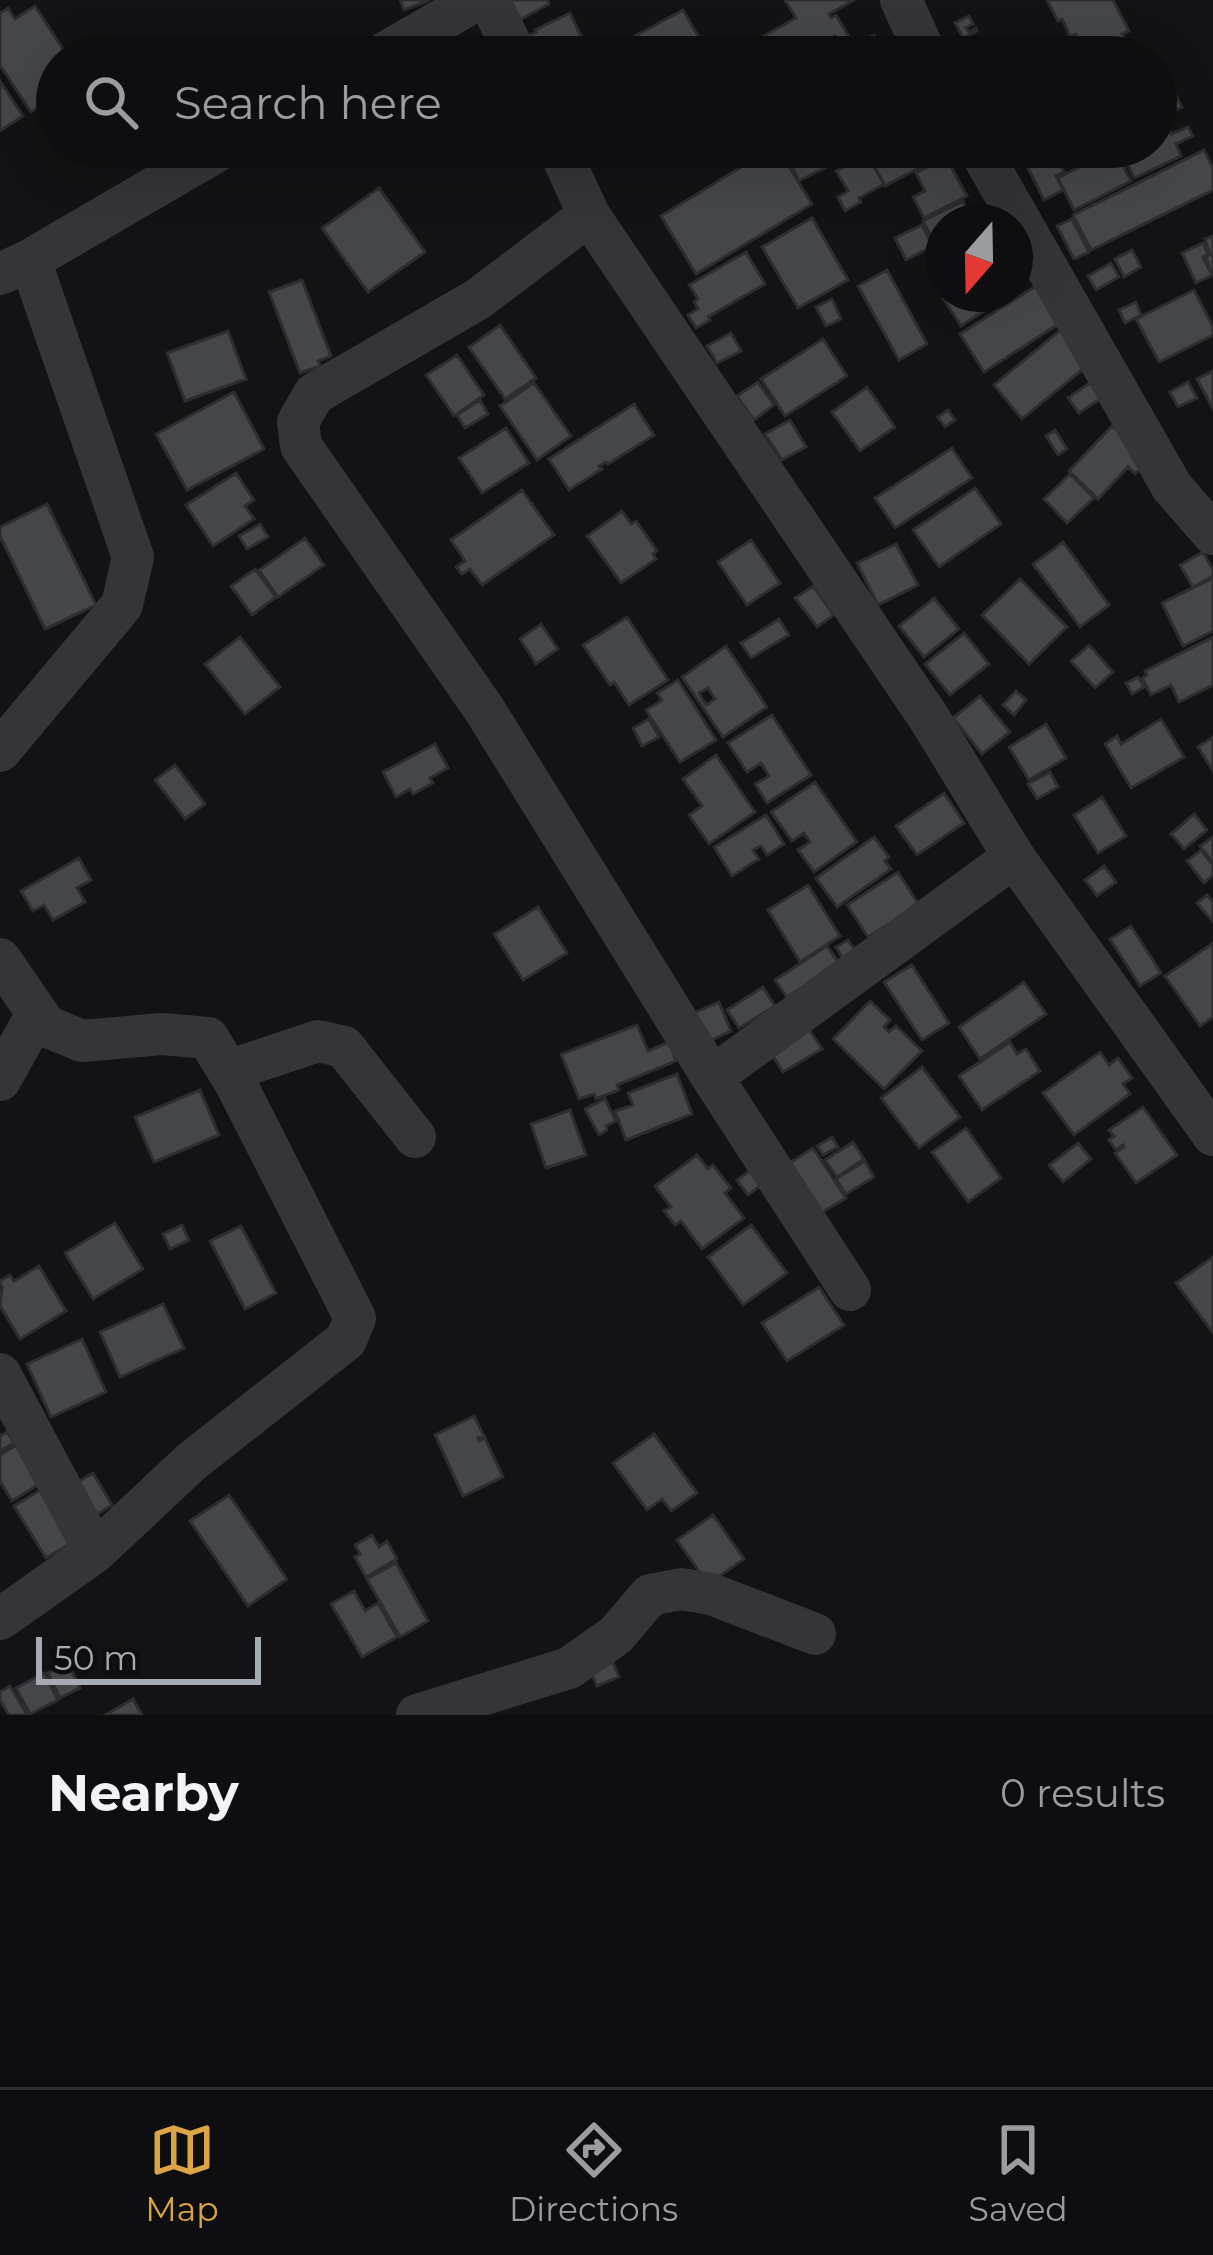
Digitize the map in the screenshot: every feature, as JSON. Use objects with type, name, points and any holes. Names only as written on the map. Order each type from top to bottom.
[{"type":"street","points":[[414,36],[476,0]]},
{"type":"street","points":[[489,0],[507,36]]},
{"type":"street","points":[[902,0],[918,36]]},
{"type":"street","points":[[0,751],[122,605],[133,557],[15,267],[187,168]]},
{"type":"street","points":[[568,168],[589,215],[928,718],[1014,857],[1213,1135]]},
{"type":"street","points":[[990,168],[1172,487],[1213,534]]},
{"type":"street","points":[[589,215],[478,299],[314,394],[298,422],[301,446],[484,710],[850,1290]]},
{"type":"street","points":[[712,1078],[1014,857]]},
{"type":"street","points":[[0,959],[46,1026],[82,1041],[162,1034],[208,1038],[355,1318],[346,1340],[191,1462],[95,1552],[0,1619]]},
{"type":"street","points":[[0,1080],[37,1014]]},
{"type":"street","points":[[228,1070],[318,1041],[344,1047],[415,1137]]},
{"type":"street","points":[[0,1374],[95,1552]]},
{"type":"street","points":[[417,1715],[569,1668],[616,1635],[650,1595],[681,1589],[711,1594],[815,1634]]},
{"type":"building","points":[[400,0],[429,0],[404,10]]},
{"type":"building","points":[[507,0],[547,0],[549,4],[518,21]]},
{"type":"building","points":[[785,0],[854,0],[829,14],[831,18],[836,15],[848,36],[764,36],[796,18]]},
{"type":"building","points":[[1047,0],[1113,0],[1129,31],[1123,36],[1070,36],[1062,19],[1058,21]]},
{"type":"building","points":[[35,6],[54,36],[36,36],[36,109],[31,112],[0,65],[0,13],[8,8],[15,19]]},
{"type":"building","points":[[683,10],[698,36],[635,36]]},
{"type":"building","points":[[570,13],[581,36],[527,36]]},
{"type":"building","points":[[969,16],[973,24],[966,28],[977,31],[962,36],[955,23]]},
{"type":"building","points":[[0,81],[23,116],[0,131]]},
{"type":"building","points":[[1188,127],[1193,136],[1177,144],[1177,132]]},
{"type":"building","points":[[1204,150],[1213,168],[1213,190],[1091,250],[1073,215],[1168,168],[1177,168],[1177,163]]},
{"type":"building","points":[[740,168],[790,168],[812,204],[696,274],[661,216]]},
{"type":"building","points":[[793,168],[825,168],[799,181]]},
{"type":"building","points":[[875,168],[919,168],[885,186]]},
{"type":"building","points":[[875,168],[884,184],[845,211],[838,197],[848,191],[836,171]]},
{"type":"building","points":[[925,168],[952,168],[967,196],[951,204],[925,204],[924,218],[913,197],[925,191],[916,173]]},
{"type":"building","points":[[1028,168],[1062,168],[1064,172],[1056,176],[1063,190],[1044,200]]},
{"type":"building","points":[[1078,168],[1124,168],[1131,181],[1074,210],[1058,178]]},
{"type":"building","points":[[1129,168],[1155,168],[1134,178]]},
{"type":"building","points":[[379,188],[425,252],[368,292],[322,228]]},
{"type":"building","points":[[812,218],[848,280],[798,308],[762,247]]},
{"type":"building","points":[[1072,219],[1089,252],[1074,259],[1057,226]]},
{"type":"building","points":[[922,225],[925,250],[906,260],[895,238]]},
{"type":"building","points":[[1213,236],[1213,272],[1211,273],[1205,239]]},
{"type":"building","points":[[1203,243],[1208,254],[1203,257],[1212,275],[1196,283],[1182,253]]},
{"type":"building","points":[[1132,250],[1141,267],[1124,277],[1115,259]]},
{"type":"building","points":[[746,252],[765,284],[696,328],[688,315],[698,309],[694,302],[698,299],[689,285]]},
{"type":"building","points":[[1111,263],[1119,277],[1096,290],[1088,276]]},
{"type":"building","points":[[887,270],[927,344],[899,360],[858,286]]},
{"type":"building","points":[[302,280],[331,356],[300,373],[269,292]]},
{"type":"building","points":[[1039,284],[1063,321],[984,372],[960,334],[995,312],[1033,312],[1033,288]]},
{"type":"building","points":[[1194,290],[1213,335],[1159,362],[1136,319]]},
{"type":"building","points":[[832,299],[841,319],[826,326],[816,307]]},
{"type":"building","points":[[1136,302],[1141,315],[1125,323],[1119,310]]},
{"type":"building","points":[[952,312],[982,312],[961,326]]},
{"type":"building","points":[[500,325],[536,378],[505,399],[469,347]]},
{"type":"building","points":[[1064,327],[1093,361],[1022,419],[994,385]]},
{"type":"building","points":[[228,331],[246,379],[185,401],[167,353]]},
{"type":"building","points":[[731,333],[741,351],[717,363],[707,346]]},
{"type":"building","points":[[823,339],[847,376],[785,416],[761,379]]},
{"type":"building","points":[[457,355],[484,395],[454,416],[426,375]]},
{"type":"building","points":[[1213,371],[1213,409],[1197,379]]},
{"type":"building","points":[[758,382],[774,405],[754,420],[737,396]]},
{"type":"building","points":[[1091,382],[1102,398],[1079,413],[1068,398]]},
{"type":"building","points":[[1188,382],[1197,398],[1178,407],[1170,392]]},
{"type":"building","points":[[534,383],[571,436],[537,460],[500,406]]},
{"type":"building","points":[[867,387],[895,427],[860,451],[832,412]]},
{"type":"building","points":[[234,392],[264,449],[187,490],[156,434]]},
{"type":"building","points":[[480,400],[488,414],[465,428],[457,415]]},
{"type":"building","points":[[634,404],[654,435],[599,466],[602,469],[569,490],[549,459]]},
{"type":"building","points":[[948,410],[955,420],[945,427],[938,417]]},
{"type":"building","points":[[790,420],[806,447],[782,460],[765,434]]},
{"type":"building","points":[[1112,426],[1151,458],[1135,474],[1128,467],[1098,499],[1069,471]]},
{"type":"building","points":[[506,428],[529,463],[482,493],[459,458]]},
{"type":"building","points":[[1055,430],[1067,449],[1058,455],[1046,436]]},
{"type":"building","points":[[952,448],[972,478],[895,528],[875,498]]},
{"type":"building","points":[[236,473],[254,500],[245,506],[254,519],[213,546],[186,505]]},
{"type":"building","points":[[1070,474],[1094,498],[1067,523],[1044,499]]},
{"type":"building","points":[[975,488],[1001,524],[939,567],[913,530]]},
{"type":"building","points":[[522,490],[554,535],[482,585],[470,569],[462,574],[456,567],[465,561],[451,540]]},
{"type":"building","points":[[47,504],[96,605],[45,629],[0,536],[0,527]]},
{"type":"building","points":[[622,511],[631,524],[636,521],[657,551],[656,559],[621,583],[587,536]]},
{"type":"building","points":[[260,524],[268,537],[247,549],[239,536]]},
{"type":"building","points":[[305,538],[324,565],[278,597],[259,570]]},
{"type":"building","points":[[751,540],[780,583],[747,605],[718,562]]},
{"type":"building","points":[[1063,542],[1109,605],[1080,627],[1033,564]]},
{"type":"building","points":[[896,544],[918,585],[878,605],[857,563]]},
{"type":"building","points":[[1203,552],[1213,576],[1193,587],[1180,565]]},
{"type":"building","points":[[255,569],[276,597],[252,615],[231,586]]},
{"type":"building","points":[[1213,578],[1213,631],[1183,646],[1162,603]]},
{"type":"building","points":[[1020,579],[1067,627],[1029,664],[982,615]]},
{"type":"building","points":[[813,586],[834,615],[817,627],[795,598]]},
{"type":"building","points":[[934,598],[959,629],[924,657],[899,626]]},
{"type":"building","points":[[627,617],[668,680],[629,705],[583,645]]},
{"type":"building","points":[[779,619],[789,635],[751,658],[741,643]]},
{"type":"building","points":[[541,624],[558,649],[536,664],[520,639]]},
{"type":"building","points":[[964,633],[989,664],[950,695],[925,664]]},
{"type":"building","points":[[240,637],[280,687],[245,714],[205,664]]},
{"type":"building","points":[[1213,637],[1213,685],[1179,702],[1171,685],[1151,695],[1142,678],[1145,671]]},
{"type":"building","points":[[1089,645],[1113,672],[1095,688],[1071,661]]},
{"type":"building","points":[[726,646],[767,707],[723,737],[682,677]],"holes":[[[708,688],[715,699],[706,705],[699,693]]]},
{"type":"building","points":[[1138,677],[1144,687],[1132,694],[1126,683]]},
{"type":"building","points":[[678,680],[716,740],[680,762],[646,710],[662,700],[657,693]]},
{"type":"building","points":[[1016,691],[1026,700],[1014,715],[1003,705]]},
{"type":"building","points":[[980,696],[1010,732],[982,754],[953,718]]},
{"type":"building","points":[[772,715],[811,775],[767,803],[755,784],[769,776],[761,763],[747,772],[728,743]]},
{"type":"building","points":[[649,719],[659,737],[642,746],[633,728]]},
{"type":"building","points":[[1161,719],[1184,757],[1131,788],[1105,744],[1117,736],[1121,744]]},
{"type":"building","points":[[1046,724],[1066,758],[1029,780],[1009,747]]},
{"type":"building","points":[[1213,737],[1213,771],[1198,747]]},
{"type":"building","points":[[435,744],[448,768],[430,778],[433,783],[396,797],[383,772]]},
{"type":"building","points":[[716,755],[755,812],[709,844],[689,815],[702,806],[683,779]]},
{"type":"building","points":[[175,765],[205,804],[185,819],[155,780]]},
{"type":"building","points":[[1050,772],[1058,787],[1037,799],[1028,784]]},
{"type":"building","points":[[815,782],[857,842],[814,872],[798,850],[810,842],[804,833],[792,841],[771,812]]},
{"type":"building","points":[[944,793],[964,823],[917,855],[896,826]]},
{"type":"building","points":[[1102,797],[1126,836],[1098,853],[1074,815]]},
{"type":"building","points":[[1194,814],[1207,830],[1184,849],[1171,834]]},
{"type":"building","points":[[766,815],[784,844],[767,855],[761,846],[753,850],[759,859],[732,876],[714,847]]},
{"type":"building","points":[[874,837],[889,857],[885,861],[891,869],[837,907],[816,878]]},
{"type":"building","points":[[1213,837],[1213,863],[1200,846]]},
{"type":"building","points":[[1201,850],[1213,865],[1213,875],[1204,883],[1187,861]]},
{"type":"building","points":[[79,858],[91,880],[77,888],[85,902],[53,920],[44,905],[33,911],[21,891]]},
{"type":"building","points":[[1104,866],[1116,882],[1097,896],[1085,880]]},
{"type":"building","points":[[898,872],[919,905],[868,937],[847,905]]},
{"type":"building","points":[[808,885],[840,936],[800,962],[768,910]]},
{"type":"building","points":[[1207,895],[1213,902],[1213,922],[1197,903]]},
{"type":"building","points":[[538,907],[567,953],[523,980],[494,934]]},
{"type":"building","points":[[1131,926],[1161,973],[1140,986],[1110,939]]},
{"type":"building","points":[[848,940],[856,952],[843,959],[836,947]]},
{"type":"building","points":[[1213,943],[1213,1017],[1200,1026],[1165,976]]},
{"type":"building","points":[[827,946],[839,963],[787,997],[775,980]]},
{"type":"building","points":[[912,965],[949,1023],[922,1040],[884,982]]},
{"type":"building","points":[[1024,982],[1046,1014],[980,1059],[959,1027]]},
{"type":"building","points":[[763,987],[775,1006],[739,1028],[727,1010]]},
{"type":"building","points":[[870,1001],[890,1020],[884,1027],[889,1032],[896,1026],[922,1051],[884,1089],[833,1039]]},
{"type":"building","points":[[719,1002],[731,1031],[707,1042],[694,1013]]},
{"type":"building","points":[[637,1025],[648,1051],[669,1042],[676,1061],[617,1085],[619,1090],[596,1099],[594,1094],[579,1099],[561,1054]]},
{"type":"building","points":[[807,1026],[822,1049],[783,1072],[770,1051]]},
{"type":"building","points":[[1010,1042],[1017,1054],[1026,1049],[1040,1071],[982,1110],[959,1076]]},
{"type":"building","points":[[1100,1052],[1109,1065],[1118,1058],[1132,1078],[1123,1084],[1130,1094],[1074,1135],[1043,1093]]},
{"type":"building","points":[[922,1067],[960,1117],[919,1148],[881,1098]]},
{"type":"building","points":[[677,1074],[692,1114],[626,1140],[615,1111],[633,1105],[628,1093]]},
{"type":"building","points":[[200,1090],[219,1135],[154,1162],[135,1117]]},
{"type":"building","points":[[605,1099],[616,1121],[599,1135],[585,1109]]},
{"type":"building","points":[[1143,1107],[1177,1155],[1136,1183],[1115,1153],[1123,1145],[1116,1150],[1109,1130]]},
{"type":"building","points":[[570,1110],[586,1155],[546,1168],[531,1124]]},
{"type":"building","points":[[966,1128],[1001,1178],[968,1202],[932,1152]]},
{"type":"building","points":[[832,1137],[838,1147],[823,1155],[817,1146]]},
{"type":"building","points":[[853,1142],[864,1159],[837,1177],[825,1160]]},
{"type":"building","points":[[1078,1143],[1091,1159],[1063,1182],[1049,1165]]},
{"type":"building","points":[[813,1148],[846,1198],[821,1213],[788,1164]]},
{"type":"building","points":[[697,1155],[708,1169],[713,1165],[731,1188],[725,1193],[744,1218],[702,1249],[681,1221],[675,1225],[664,1211],[671,1207],[655,1186]]},
{"type":"building","points":[[865,1161],[874,1177],[846,1194],[836,1179]]},
{"type":"building","points":[[756,1166],[767,1181],[748,1195],[737,1180]]},
{"type":"building","points":[[115,1223],[143,1269],[93,1299],[65,1253]]},
{"type":"building","points":[[182,1225],[189,1240],[170,1249],[163,1234]]},
{"type":"building","points":[[751,1225],[787,1273],[743,1305],[708,1257]]},
{"type":"building","points":[[241,1226],[276,1293],[245,1309],[210,1241]]},
{"type":"building","points":[[1213,1257],[1213,1333],[1176,1283]]},
{"type":"building","points":[[39,1266],[66,1311],[20,1339],[0,1306],[0,1281],[10,1275],[14,1281]]},
{"type":"building","points":[[819,1287],[844,1325],[787,1361],[762,1323]]},
{"type":"building","points":[[163,1304],[184,1348],[120,1377],[100,1332]]},
{"type":"building","points":[[82,1339],[106,1392],[51,1417],[27,1364]]},
{"type":"building","points":[[474,1416],[484,1436],[479,1441],[485,1438],[503,1477],[463,1496],[435,1435]]},
{"type":"building","points":[[7,1432],[14,1443],[0,1451],[0,1436]]},
{"type":"building","points":[[654,1434],[697,1493],[671,1511],[662,1499],[647,1510],[613,1463]]},
{"type":"building","points":[[16,1445],[39,1484],[12,1501],[0,1481],[0,1455]]},
{"type":"building","points":[[93,1473],[112,1505],[91,1518],[71,1486]]},
{"type":"building","points":[[42,1489],[73,1542],[46,1558],[14,1506]]},
{"type":"building","points":[[229,1495],[287,1579],[248,1606],[190,1521]]},
{"type":"building","points":[[713,1515],[744,1559],[708,1584],[677,1540]]},
{"type":"building","points":[[372,1535],[379,1547],[387,1541],[397,1559],[366,1577],[355,1557],[360,1554],[355,1545]]},
{"type":"building","points":[[396,1563],[428,1621],[400,1637],[367,1579]]},
{"type":"building","points":[[354,1591],[365,1611],[378,1603],[397,1637],[362,1657],[331,1604]]},
{"type":"building","points":[[612,1660],[619,1677],[597,1686],[590,1670]]},
{"type":"building","points":[[68,1663],[80,1688],[60,1698],[48,1673]]},
{"type":"building","points":[[44,1673],[58,1700],[30,1714],[16,1688]]},
{"type":"building","points":[[10,1686],[27,1714],[9,1715],[0,1692]]},
{"type":"building","points":[[133,1699],[142,1715],[105,1715]]}]
